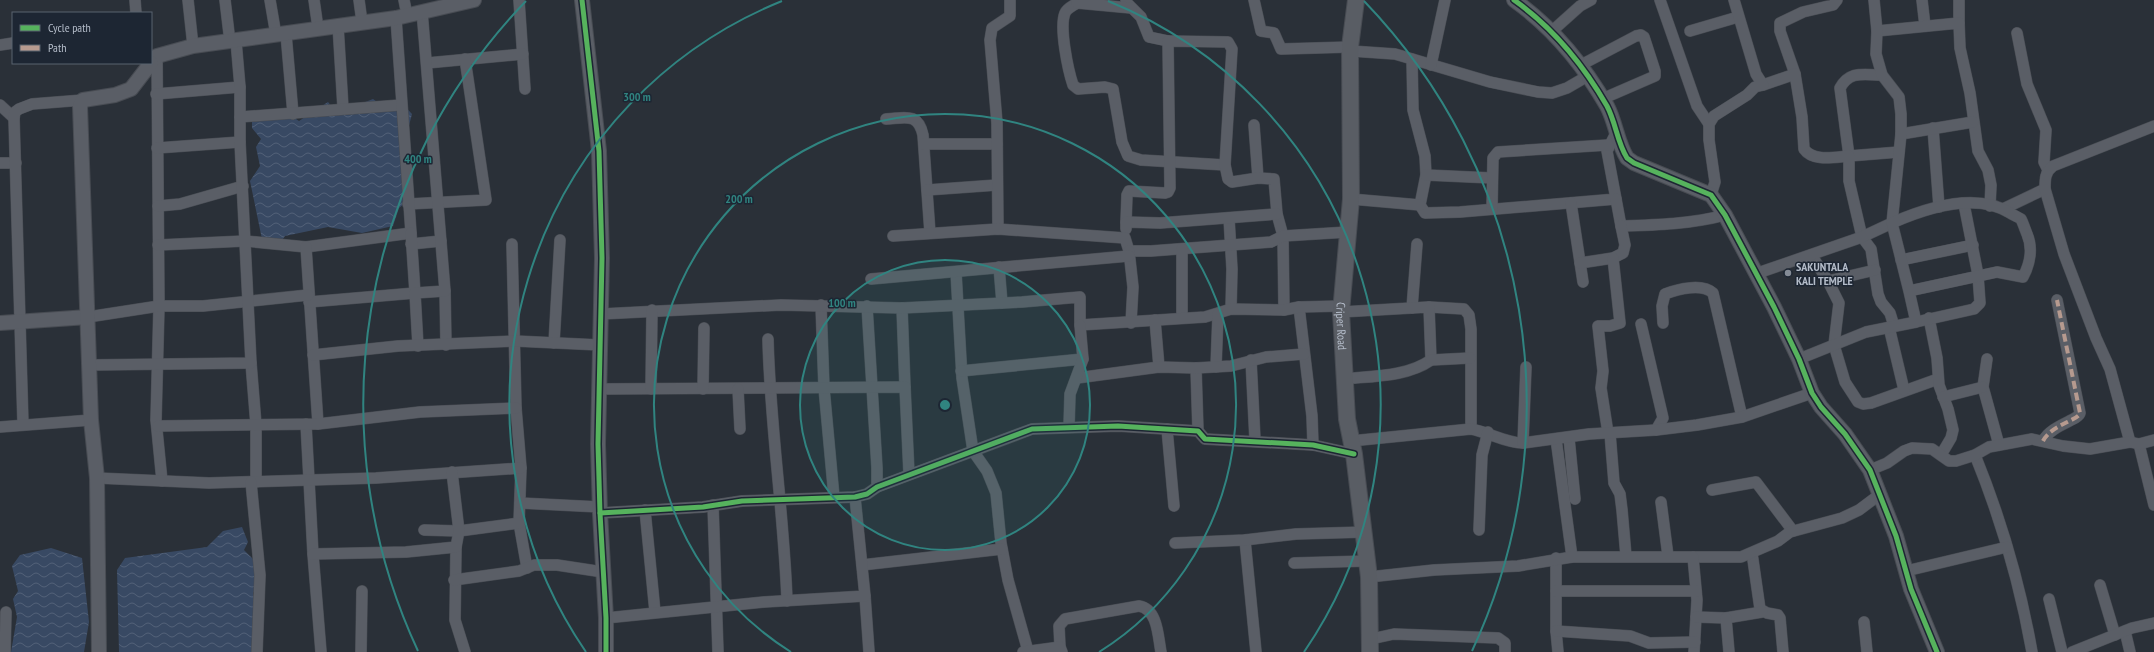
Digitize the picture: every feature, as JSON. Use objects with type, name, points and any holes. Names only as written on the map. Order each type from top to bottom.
[{"type":"main road","name":"Criper Road","points":[[1356,0],[1351,49],[1351,199],[1341,309],[1343,379],[1365,532],[1369,577],[1371,645]]},
{"type":"street","points":[[135,0],[136,12]]},
{"type":"street","points":[[188,0],[193,46]]},
{"type":"street","points":[[225,0],[240,87],[242,186],[256,425],[254,482],[260,574],[257,652]]},
{"type":"street","points":[[270,0],[281,34],[292,114]]},
{"type":"street","points":[[314,0],[318,28]]},
{"type":"street","points":[[359,0],[362,22]]},
{"type":"street","points":[[404,0],[402,17],[401,105],[418,346]]},
{"type":"street","points":[[162,482],[158,426],[156,420],[159,306],[156,94],[153,61],[193,46],[402,17],[445,3],[474,0]]},
{"type":"street","points":[[519,0],[526,89]]},
{"type":"street","points":[[582,0],[599,151],[602,258],[599,389],[600,510],[606,618],[606,652]]},
{"type":"street","points":[[998,229],[997,144],[990,33],[996,24],[1010,16],[1010,0]]},
{"type":"street","points":[[1254,0],[1261,31],[1274,33],[1281,49],[1351,49],[1395,54],[1490,82],[1538,92],[1552,93],[1567,88],[1583,72],[1636,36],[1641,35],[1644,37],[1653,64],[1655,76],[1602,99]]},
{"type":"street","points":[[1431,65],[1445,0]]},
{"type":"street","points":[[1514,0],[1532,13],[1551,32],[1564,46],[1583,72],[1602,99],[1610,114],[1623,152],[1627,158],[1634,163],[1711,195],[1725,215],[1755,274],[1774,307],[1799,358],[1812,393],[1821,407],[1845,434],[1870,470],[1896,536],[1911,589],[1937,652]]},
{"type":"street","points":[[1551,32],[1580,6],[1591,0]]},
{"type":"street","points":[[1660,0],[1696,106],[1709,124]]},
{"type":"street","points":[[1734,0],[1756,74],[1763,85]]},
{"type":"street","points":[[1837,0],[1833,5],[1802,12],[1780,23],[1780,31],[1795,74],[1802,117],[1804,149],[1812,156],[1827,158],[1899,152]]},
{"type":"street","points":[[1874,0],[1877,31],[1876,54],[1882,75],[1899,97],[1901,134],[1892,223],[1916,322]]},
{"type":"street","points":[[1922,0],[1926,26]]},
{"type":"street","points":[[1959,0],[1960,48],[1970,93],[1978,151],[1988,170],[1991,185],[1990,206]]},
{"type":"street","points":[[1225,165],[1141,160],[1128,156],[1122,142],[1113,90],[1105,86],[1078,89],[1073,85],[1068,64],[1064,20],[1065,13],[1077,1],[1129,4],[1141,17],[1149,37],[1168,41],[1219,40],[1228,42],[1232,46],[1225,165],[1229,182],[1258,178],[1274,179],[1277,214],[1283,236],[1284,310]]},
{"type":"street","points":[[422,11],[428,63],[441,241],[446,345]]},
{"type":"street","points":[[1690,31],[1738,17]]},
{"type":"street","points":[[1877,31],[1959,23]]},
{"type":"street","points":[[338,25],[343,108]]},
{"type":"street","points":[[2017,33],[2027,84],[2046,130],[2044,162],[2048,170]]},
{"type":"street","points":[[1131,323],[1132,287],[1129,253],[1125,238],[1127,195],[1129,191],[1165,193],[1170,191],[1168,41]]},
{"type":"street","points":[[0,45],[12,43]]},
{"type":"street","points":[[428,63],[523,54]]},
{"type":"street","points":[[408,204],[486,200],[465,59]]},
{"type":"street","points":[[1412,59],[1413,110],[1425,156],[1426,175],[1420,205],[1422,210],[1429,214],[1616,199]]},
{"type":"street","points":[[23,424],[22,322],[15,112],[24,106],[115,95],[132,89],[151,64]]},
{"type":"street","points":[[1711,195],[1715,182],[1708,140],[1709,124],[1714,116],[1747,95],[1755,87],[1795,74]]},
{"type":"street","points":[[1882,75],[1853,75],[1847,77],[1840,88],[1849,156],[1850,180],[1862,237],[1871,249],[1878,294],[1881,302],[1890,313],[1891,326],[1904,390]]},
{"type":"street","points":[[156,94],[240,87]]},
{"type":"street","points":[[83,100],[80,106],[80,114],[91,420],[97,478],[99,652]]},
{"type":"street","points":[[0,105],[14,118]]},
{"type":"street","points":[[240,117],[292,114],[343,108],[401,105]]},
{"type":"street","points":[[886,119],[915,119],[921,125],[924,144],[930,233]]},
{"type":"street","points":[[1901,134],[1973,122]]},
{"type":"street","points":[[1254,125],[1258,178]]},
{"type":"street","points":[[2154,126],[2053,166],[2048,170],[2045,181],[2045,189],[2064,254],[2096,338],[2110,368],[2154,505]]},
{"type":"street","points":[[1933,128],[1939,207]]},
{"type":"street","points":[[1580,263],[1613,258],[1625,250],[1616,199],[1608,167],[1608,145],[1616,133]]},
{"type":"street","points":[[157,148],[240,142]]},
{"type":"street","points":[[924,144],[997,144]]},
{"type":"street","points":[[1492,209],[1493,158],[1498,152],[1608,145]]},
{"type":"street","points":[[0,163],[16,163]]},
{"type":"street","points":[[1426,175],[1492,178]]},
{"type":"street","points":[[927,190],[997,185]]},
{"type":"street","points":[[158,206],[180,204],[242,186]]},
{"type":"street","points":[[2003,209],[2045,189]]},
{"type":"street","points":[[1351,199],[1420,205]]},
{"type":"street","points":[[1571,203],[1584,282]]},
{"type":"street","points":[[1799,358],[1866,332],[1978,307],[1981,298],[1978,275],[1964,204]]},
{"type":"street","points":[[1755,274],[1812,256],[1862,237],[1911,215],[1939,207],[1964,204],[1990,206],[2003,209],[2020,219],[2029,238],[2030,265],[2022,277],[1996,272],[1909,291]]},
{"type":"street","points":[[1126,222],[1160,223],[1277,214]]},
{"type":"street","points":[[1621,226],[1644,226],[1704,220],[1725,215]]},
{"type":"street","points":[[1229,218],[1232,245],[1231,309]]},
{"type":"street","points":[[892,236],[998,229],[1125,238]]},
{"type":"street","points":[[871,279],[956,272],[1129,253],[1271,242],[1283,236],[1348,232]]},
{"type":"street","points":[[158,245],[246,241],[306,247],[411,239],[441,241]]},
{"type":"street","points":[[554,343],[560,240]]},
{"type":"street","points":[[512,244],[516,408],[521,468],[519,523],[527,568]]},
{"type":"street","points":[[1412,308],[1417,244]]},
{"type":"street","points":[[1901,260],[1973,245]]},
{"type":"street","points":[[306,247],[318,424]]},
{"type":"street","points":[[1182,249],[1182,318]]},
{"type":"street","points":[[1812,256],[1828,281],[1839,303],[1834,345],[1845,382],[1858,402],[1863,404],[1871,403],[1938,379]]},
{"type":"street","points":[[1613,258],[1620,323],[1610,326],[1598,326],[1603,371],[1601,388],[1609,433],[1614,483],[1620,494],[1626,556]]},
{"type":"street","points":[[999,267],[1002,303]]},
{"type":"street","points":[[1828,281],[1875,270]]},
{"type":"street","points":[[956,272],[956,305],[961,371],[973,451],[987,471],[996,493],[1002,549],[1025,652],[1061,650],[1059,626],[1065,618],[1139,606],[1147,608],[1152,614],[1161,652]]},
{"type":"street","points":[[1663,323],[1662,306],[1665,294],[1681,290],[1704,288],[1713,293],[1742,417]]},
{"type":"street","points":[[0,323],[88,317],[159,306],[203,306],[249,301],[444,291]]},
{"type":"street","points":[[601,314],[652,310],[678,311],[780,305],[902,308],[1080,297],[1080,325],[1083,359],[1070,394],[1069,427]]},
{"type":"street","points":[[2043,441],[2053,428],[2077,417],[2080,413],[2057,300]]},
{"type":"street","points":[[821,305],[824,388],[834,497]]},
{"type":"street","points":[[867,306],[877,468],[876,487]]},
{"type":"street","points":[[1299,307],[1312,416],[1313,445]]},
{"type":"street","points":[[1080,325],[1131,323],[1205,317],[1231,309],[1284,310],[1299,307],[1341,309],[1429,307],[1457,308],[1467,311],[1470,320],[1471,429]]},
{"type":"street","points":[[1429,307],[1431,360]]},
{"type":"street","points":[[902,308],[904,387],[909,474]]},
{"type":"street","points":[[651,389],[652,310]]},
{"type":"street","points":[[1216,367],[1218,314]]},
{"type":"street","points":[[1929,318],[1938,358],[1938,379],[1953,430],[1951,438],[1941,455]]},
{"type":"street","points":[[1156,320],[1159,367]]},
{"type":"street","points":[[1641,324],[1663,418],[1656,430]]},
{"type":"street","points":[[703,390],[704,328]]},
{"type":"street","points":[[768,339],[769,389],[785,542],[787,601]]},
{"type":"street","points":[[313,355],[418,346],[515,341],[600,345]]},
{"type":"street","points":[[1077,378],[1159,367],[1196,368],[1231,366],[1251,360],[1304,354]]},
{"type":"street","points":[[1343,379],[1395,373],[1419,367],[1431,360],[1470,358]]},
{"type":"street","points":[[961,371],[1083,359]]},
{"type":"street","points":[[1987,359],[1983,387],[1999,445]]},
{"type":"street","points":[[1251,360],[1255,440]]},
{"type":"street","points":[[90,365],[252,363]]},
{"type":"street","points":[[1523,443],[1526,367]]},
{"type":"street","points":[[1196,368],[1198,431],[1205,439],[1255,440],[1353,447],[1471,429],[1488,432],[1516,443],[1609,433],[1656,430],[1742,417],[1812,393]]},
{"type":"street","points":[[599,389],[703,390],[904,387]]},
{"type":"street","points":[[1943,397],[1983,387]]},
{"type":"street","points":[[738,389],[740,429]]},
{"type":"street","points":[[158,426],[318,424],[420,412],[516,408]]},
{"type":"street","points":[[0,427],[23,424],[91,420]]},
{"type":"street","points":[[306,424],[313,554],[321,652]]},
{"type":"street","points":[[520,503],[600,510],[646,510],[713,505],[742,501],[855,497],[868,494],[876,487],[909,474],[944,463],[1032,429],[1118,426],[1198,431]]},
{"type":"street","points":[[1167,429],[1174,506]]},
{"type":"street","points":[[1479,530],[1482,455],[1488,432]]},
{"type":"street","points":[[1569,438],[1575,499]]},
{"type":"street","points":[[1556,439],[1572,557]]},
{"type":"street","points":[[1870,470],[1887,463],[1904,451],[1912,448],[1932,450],[1949,461],[1975,455],[1989,447],[2032,439],[2063,446],[2090,449],[2154,440]]},
{"type":"street","points":[[1975,455],[1994,501],[2022,597],[2032,652]]},
{"type":"street","points":[[97,478],[162,482],[254,482],[521,468]]},
{"type":"street","points":[[452,472],[459,531],[456,547],[454,580],[455,620],[465,652]]},
{"type":"street","points":[[1712,490],[1756,482],[1793,531]]},
{"type":"street","points":[[1369,577],[1434,570],[1518,566],[1548,562],[1556,558],[1572,557],[1741,557],[1778,541],[1793,531],[1842,518],[1859,510],[1879,494]]},
{"type":"street","points":[[855,497],[869,652]]},
{"type":"street","points":[[1662,502],[1668,556]]},
{"type":"street","points":[[713,505],[718,606],[718,652]]},
{"type":"street","points":[[646,510],[655,612]]},
{"type":"street","points":[[424,530],[459,531],[519,523]]},
{"type":"street","points":[[1175,543],[1245,540],[1296,534],[1365,532]]},
{"type":"street","points":[[1245,540],[1256,652]]},
{"type":"street","points":[[313,554],[406,552],[456,547]]},
{"type":"street","points":[[1906,571],[2007,547]]},
{"type":"street","points":[[862,565],[1002,549]]},
{"type":"street","points":[[1752,553],[1759,604],[1762,612]]},
{"type":"street","points":[[1556,631],[1630,636],[1649,643],[1695,647],[1696,591],[1693,557]]},
{"type":"street","points":[[1556,558],[1556,631],[1558,652]]},
{"type":"street","points":[[1294,563],[1367,561]]},
{"type":"street","points":[[454,580],[512,572],[534,565],[603,572]]},
{"type":"street","points":[[2100,585],[2120,633],[2130,652]]},
{"type":"street","points":[[361,652],[362,591]]},
{"type":"street","points":[[1556,592],[1696,591]]},
{"type":"street","points":[[606,618],[718,606],[865,596]]},
{"type":"street","points":[[2049,600],[2062,652]]},
{"type":"street","points":[[5,652],[6,612]]},
{"type":"street","points":[[1696,617],[1726,618],[1762,612],[1778,615],[1780,618],[1783,652]]},
{"type":"street","points":[[1726,618],[1729,652]]},
{"type":"street","points":[[1864,622],[1867,652]]},
{"type":"street","points":[[2072,652],[2120,633],[2154,623]]},
{"type":"street","points":[[1371,645],[1394,634],[1498,638],[1505,643],[1506,652]]},
{"type":"water","points":[[373,99],[380,104],[399,100],[412,114],[405,141],[400,149],[410,199],[399,208],[393,226],[362,233],[328,227],[285,236],[280,243],[263,244],[250,181],[260,166],[256,147],[261,139],[252,128],[252,112],[273,120],[284,111],[299,121],[328,102],[337,113]]},
{"type":"water","points":[[242,527],[248,542],[244,550],[260,566],[260,582],[253,593],[258,619],[254,652],[119,652],[117,570],[125,558],[207,547],[223,531]]},
{"type":"water","points":[[51,548],[82,558],[89,622],[84,652],[11,652],[17,617],[13,599],[18,591],[12,566],[20,555]]},
{"type":"marked path","points":[[2043,441],[2052,431],[2075,418],[2080,413],[2057,300]]},
{"type":"cycle path","points":[[582,0],[599,151],[602,258],[598,444],[606,618],[606,652]]},
{"type":"cycle path","points":[[1514,0],[1541,22],[1554,35],[1588,76],[1607,106],[1613,119],[1621,146],[1627,158],[1634,163],[1711,195],[1725,215],[1774,307],[1799,359],[1812,393],[1821,407],[1845,434],[1870,470],[1896,536],[1911,589],[1937,652]]},
{"type":"cycle path","points":[[600,513],[703,507],[742,501],[855,497],[867,494],[877,487],[1032,429],[1118,426],[1198,431],[1205,439],[1313,445],[1354,454]]},
{"type":"place","name":"SAKUNTALA KALI TEMPLE","points":[[1788,273]]}]
